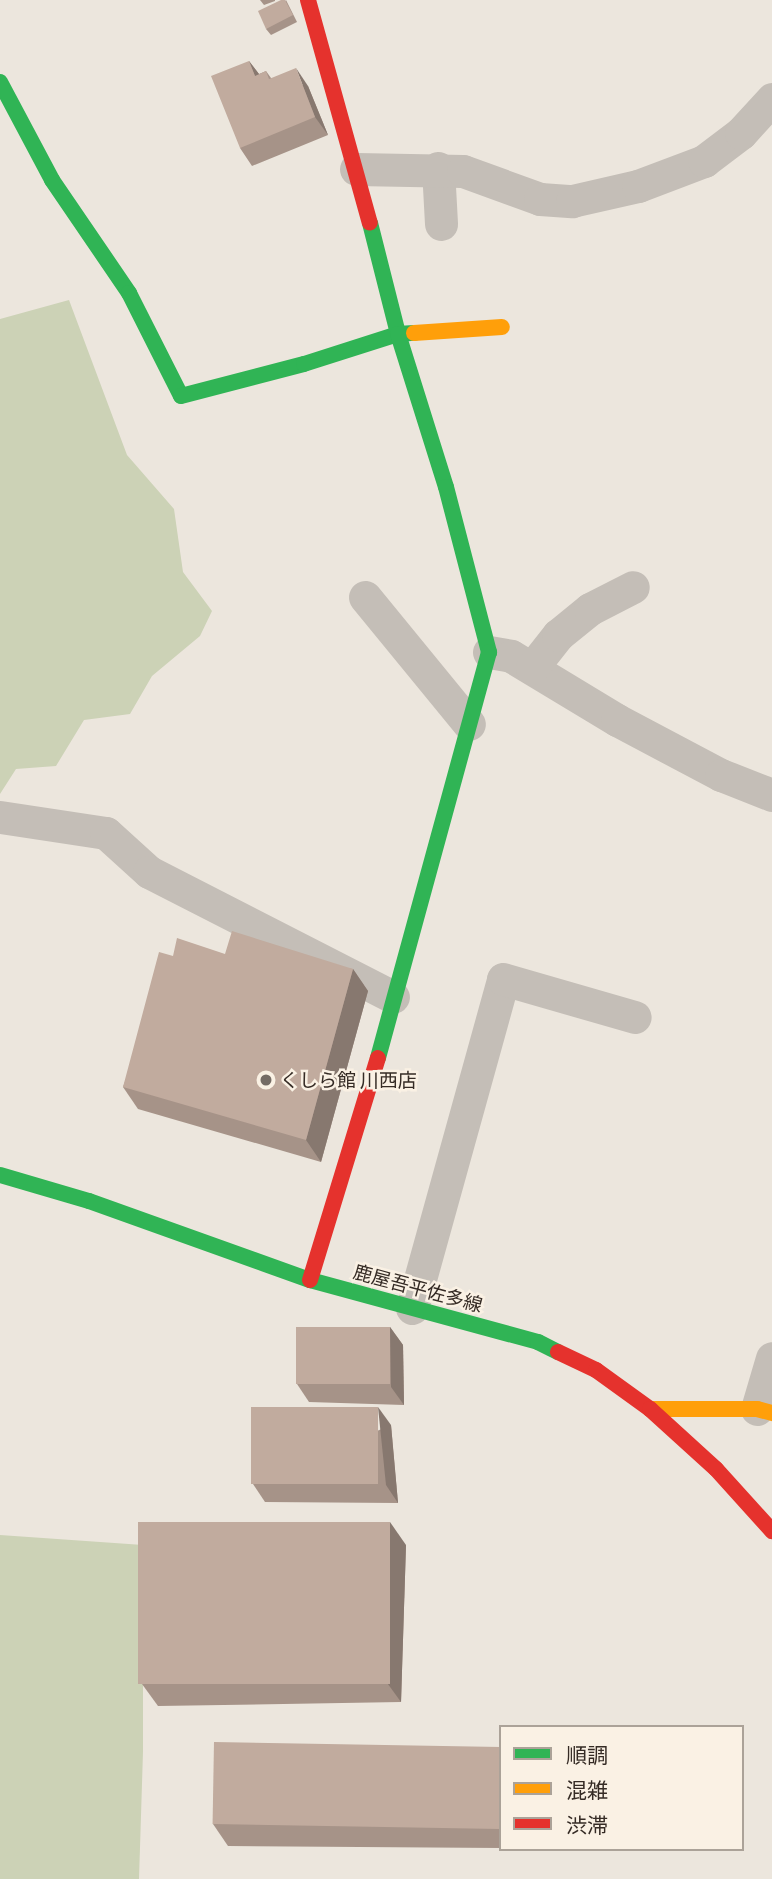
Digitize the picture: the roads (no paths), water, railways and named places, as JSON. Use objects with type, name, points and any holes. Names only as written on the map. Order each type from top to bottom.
[{"type":"street","points":[[308,0],[356,169],[398,334],[446,487],[489,652],[434,862],[393,997],[349,1160],[310,1280]]},
{"type":"street","points":[[0,82],[52,180],[130,293],[181,396],[304,364],[398,334],[502,327]]},
{"type":"street","points":[[356,169],[463,170],[540,199],[572,201],[638,186],[704,162],[741,133],[771,101]]},
{"type":"street","points":[[438,168],[441,225]]},
{"type":"street","points":[[532,668],[558,635],[590,609],[633,587]]},
{"type":"street","points":[[365,597],[469,724]]},
{"type":"street","points":[[489,652],[510,656],[628,726],[721,775],[772,795]]},
{"type":"street","points":[[0,817],[106,833],[149,872],[393,997]]},
{"type":"street","points":[[412,1308],[503,979],[635,1017]]},
{"type":"street","name":"鹿屋吾平佐多線","points":[[0,1175],[89,1201],[310,1280],[538,1342],[596,1370],[650,1409],[716,1469],[772,1531]]},
{"type":"street","points":[[650,1409],[764,1411],[772,1358]]},
{"type":"place","name":"くしら館 川西店","points":[[266,1080]]}]
